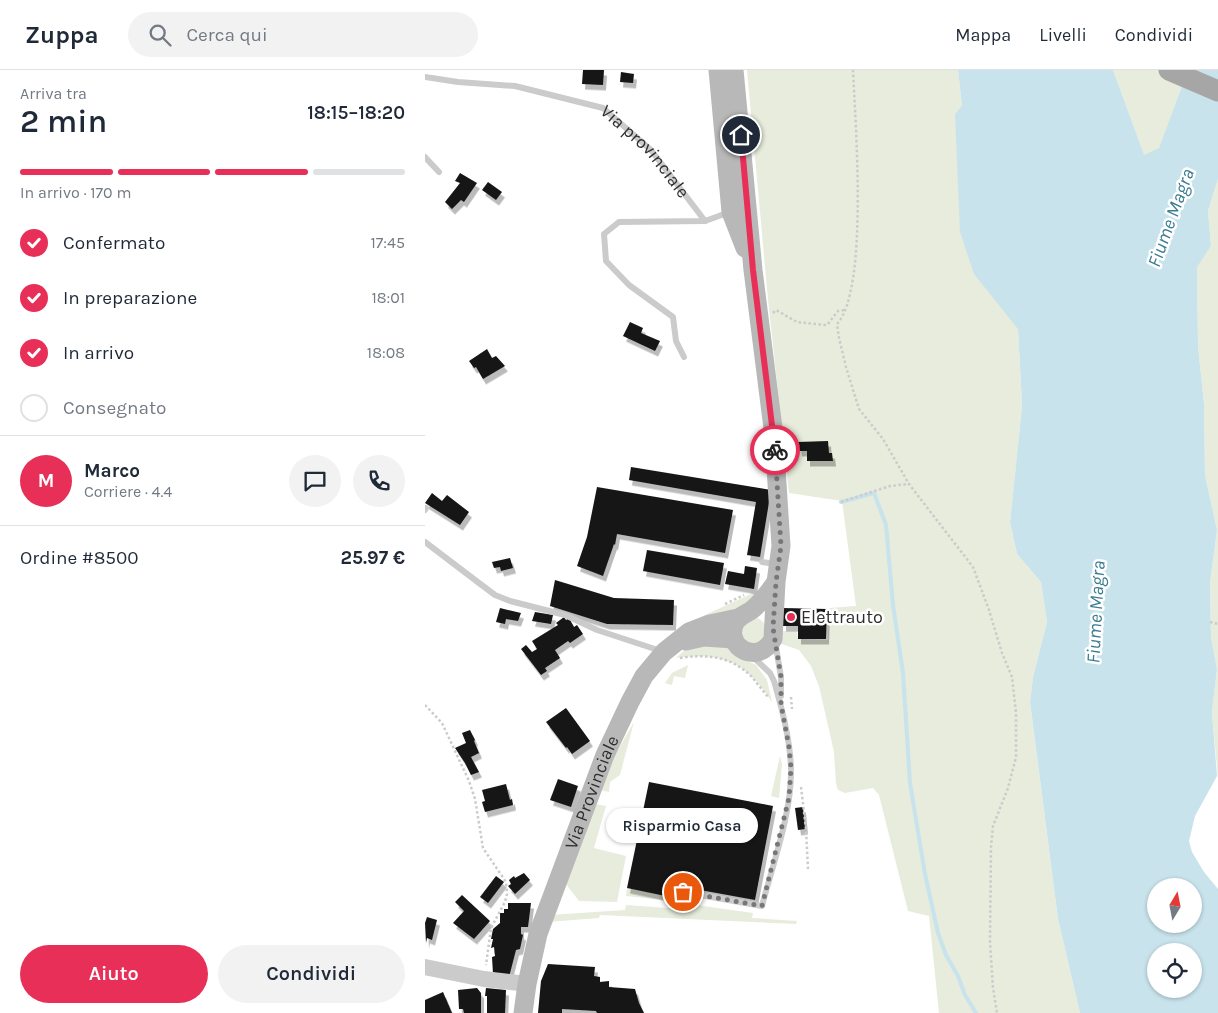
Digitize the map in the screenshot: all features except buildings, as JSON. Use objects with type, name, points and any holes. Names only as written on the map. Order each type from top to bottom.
[{"type":"main road","points":[[718,70],[731,212],[753,270]]},
{"type":"main road","points":[[734,70],[745,121],[760,210],[753,270],[774,436],[780,538],[764,598],[734,626],[741,646]]},
{"type":"main road","points":[[745,121],[747,70]]},
{"type":"main road","points":[[1169,70],[1218,91]]},
{"type":"main road","points":[[671,651],[704,637],[760,652],[765,649],[770,644],[773,630],[772,570]]},
{"type":"main road","points":[[671,651],[689,632],[701,626],[743,616],[760,613],[766,616],[773,630]]},
{"type":"main road","name":"Via Provinciale","points":[[523,1013],[538,934],[605,755],[639,684],[671,651]]},
{"type":"street","points":[[425,967],[484,979],[527,984]]},
{"type":"lane","name":"Via provinciale","points":[[425,77],[458,82],[515,86],[603,108],[651,150],[705,220]]},
{"type":"lane","points":[[425,157],[439,172]]},
{"type":"lane","name":"Via provinciale","points":[[685,357],[676,341],[673,316],[629,285],[606,261],[604,234],[619,222],[705,220],[731,212]]},
{"type":"lane","points":[[425,542],[495,595],[510,601],[565,614],[597,630],[671,651]]},
{"type":"lane","points":[[773,630],[781,677],[781,704]]},
{"type":"lane","points":[[683,892],[762,906],[789,798],[791,768],[781,704],[770,673],[741,646]]},
{"type":"path","points":[[853,70],[858,231],[853,277],[845,310],[837,324],[846,367],[859,410],[883,439],[909,484],[973,567],[1012,678],[1016,713],[1016,757],[1008,788],[993,826],[991,847],[990,942],[993,988],[997,1013]]},
{"type":"path","points":[[760,328],[776,310],[797,322],[827,325],[838,311],[845,310]]},
{"type":"path","points":[[841,502],[890,486],[909,484]]},
{"type":"path","points":[[1210,622],[1218,624]]},
{"type":"path","points":[[671,651],[691,657],[717,657],[734,663],[752,677],[772,702]]},
{"type":"path","points":[[425,705],[442,723],[469,781],[475,799],[483,848],[506,882],[507,894],[505,902],[491,928],[484,979]]},
{"type":"green space","points":[[747,70],[958,70],[962,106],[1018,329],[1022,406],[1010,524],[1017,554],[1041,582],[1047,622],[1033,677],[1030,702],[1058,919],[1080,1013],[939,1013],[929,916],[908,911],[879,795],[873,788],[845,793],[838,790],[834,752],[819,686],[811,666],[799,650],[779,643],[777,631],[797,631],[798,639],[828,640],[829,608],[856,606],[842,501],[789,493],[768,299]]},
{"type":"green space","points":[[1113,70],[1188,70],[1159,149],[1144,156]]},
{"type":"green space","points":[[1218,179],[1218,779],[1212,712],[1217,669],[1211,637],[1210,583],[1217,530],[1205,475],[1204,403],[1198,346],[1197,266],[1211,246],[1208,211]]},
{"type":"green space","points":[[753,593],[762,593],[729,615],[692,621]]},
{"type":"green space","points":[[755,617],[765,625],[767,638],[748,647],[737,629]]},
{"type":"green space","points":[[727,643],[740,657],[756,665],[767,680],[772,702],[755,680],[735,664],[707,656],[676,658],[689,646]]},
{"type":"green space","points":[[688,665],[685,678],[674,676],[672,685],[665,683],[672,673]]},
{"type":"green space","points":[[634,722],[620,775],[610,782],[609,792],[600,790],[611,762]]},
{"type":"green space","points":[[780,756],[782,764],[779,798],[771,796]]},
{"type":"green space","points":[[595,804],[606,806],[594,848],[626,856],[617,902],[579,901],[566,884]]},
{"type":"green space","points":[[627,888],[675,897],[674,901],[626,896]]},
{"type":"green space","points":[[682,903],[753,913],[752,918],[797,921],[796,924],[600,915],[599,918],[547,922],[550,915],[625,910],[626,905],[681,909]]},
{"type":"water","name":"Fiume Magra","points":[[958,70],[1113,70],[1144,155],[1159,148],[1188,70],[1218,70],[1218,179],[1208,211],[1211,246],[1197,267],[1198,346],[1204,403],[1205,475],[1217,530],[1210,583],[1211,637],[1217,669],[1212,712],[1217,776],[1195,816],[1189,841],[1192,852],[1204,872],[1218,889],[1218,1013],[1080,1013],[1058,919],[1030,702],[1033,677],[1047,622],[1041,582],[1017,554],[1010,523],[1022,406],[1018,329],[974,274],[960,232],[955,114],[962,106]]},
{"type":"waterway","points":[[841,502],[874,493],[886,525],[893,605],[903,673],[910,783],[925,874],[938,933],[946,955],[958,976],[965,995],[976,1013]]},
{"type":"way so far","points":[[683,892],[762,906],[789,798],[791,768],[781,704],[781,677],[773,628],[781,546],[775,450]]},
{"type":"place","name":"Elettrauto","points":[[791,617]]},
{"type":"place","name":"Risparmio Casa","points":[[683,892]]},
{"type":"route","points":[[741,135],[753,270],[775,450]]}]
